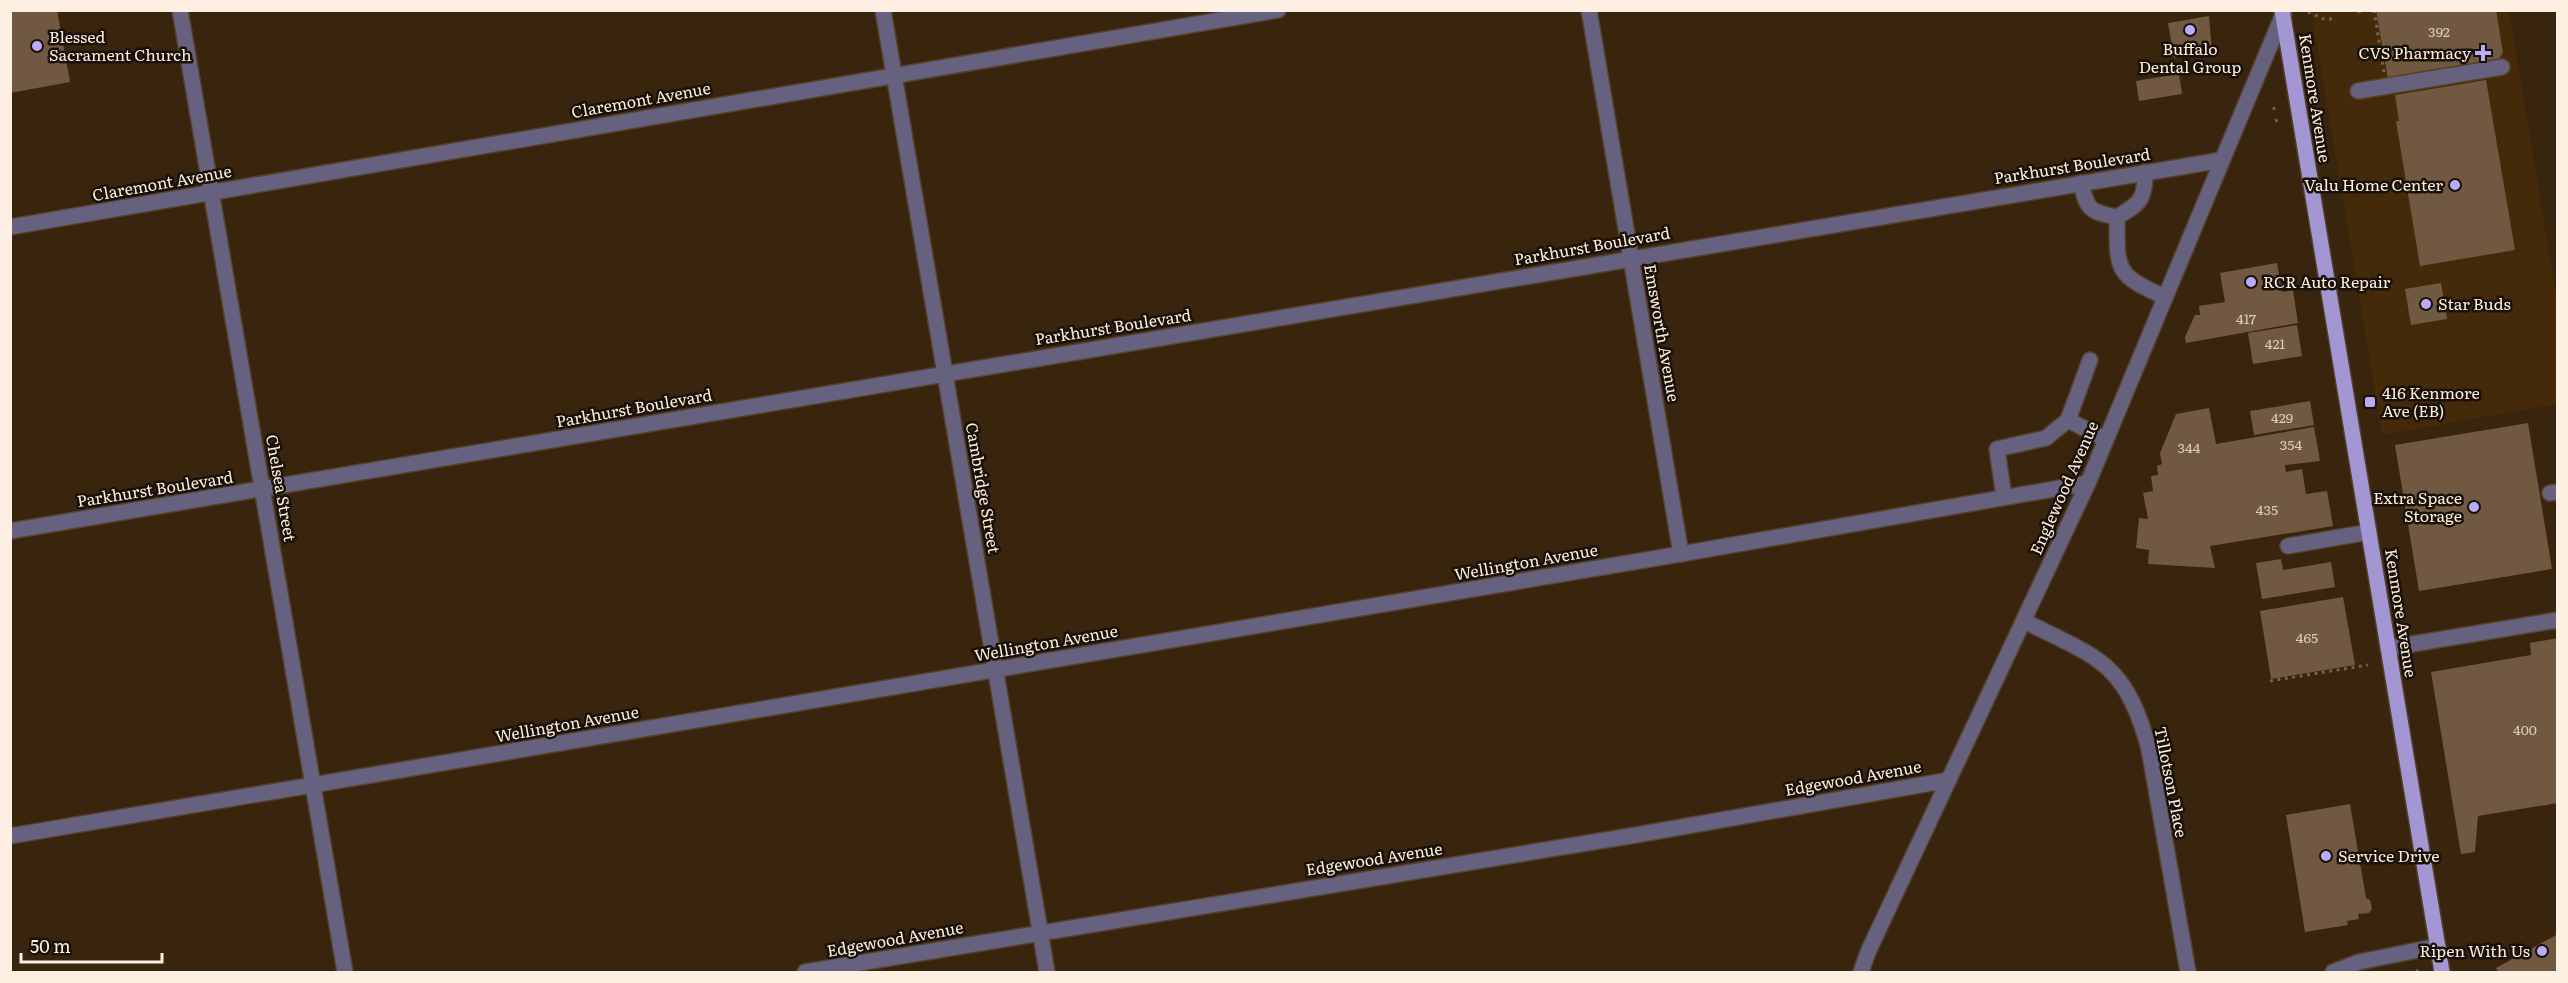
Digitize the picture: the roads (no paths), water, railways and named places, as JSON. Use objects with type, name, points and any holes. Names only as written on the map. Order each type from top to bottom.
[{"type":"main road","name":"Kenmore Avenue","points":[[2283,12],[2442,972]]},
{"type":"street","name":"Chelsea Street","points":[[180,10],[209,194],[263,489],[345,972]]},
{"type":"street","name":"Cambridge Street","points":[[883,10],[1047,972]]},
{"type":"street","name":"Claremont Avenue","points":[[10,227],[1278,10]]},
{"type":"street","name":"Emsworth Avenue","points":[[1589,10],[1681,554]]},
{"type":"street","name":"Englewood Avenue","points":[[1861,972],[2088,483],[2283,12]]},
{"type":"street","points":[[2358,91],[2502,67]]},
{"type":"street","name":"Parkhurst Boulevard","points":[[10,531],[1631,257],[2222,160]]},
{"type":"street","points":[[2081,183],[2086,204],[2096,213],[2117,217],[2139,204],[2145,192],[2145,172]]},
{"type":"street","points":[[2117,217],[2121,270],[2134,284],[2164,297]]},
{"type":"street","points":[[2004,498],[1997,449],[2046,438],[2068,420],[2090,360]]},
{"type":"street","points":[[2068,420],[2106,440]]},
{"type":"street","name":"Wellington Avenue","points":[[10,836],[1681,554],[2088,483]]},
{"type":"street","points":[[2288,546],[2369,532]]},
{"type":"street","points":[[2388,648],[2558,620]]},
{"type":"street","name":"Tillotson Place","points":[[2024,621],[2097,658],[2114,672],[2133,701],[2149,749],[2188,972]]},
{"type":"street","name":"Edgewood Avenue","points":[[805,972],[1635,835],[1949,780]]},
{"type":"street","points":[[2332,972],[2360,962],[2438,946]]},
{"type":"place","name":"Buffalo Dental Group","points":[[2190,30]]},
{"type":"place","name":"Blessed Sacrament Church","points":[[37,46]]},
{"type":"place","name":"CVS Pharmacy","points":[[2483,53]]},
{"type":"place","name":"Valu Home Center","points":[[2455,185]]},
{"type":"place","name":"RCR Auto Repair","points":[[2251,282]]},
{"type":"place","name":"Star Buds","points":[[2426,304]]},
{"type":"place","name":"416 Kenmore Ave (EB)","points":[[2370,402]]},
{"type":"place","name":"Extra Space Storage","points":[[2474,507]]},
{"type":"place","name":"Service Drive","points":[[2326,856]]},
{"type":"place","name":"Ripen With Us","points":[[2542,951]]}]
